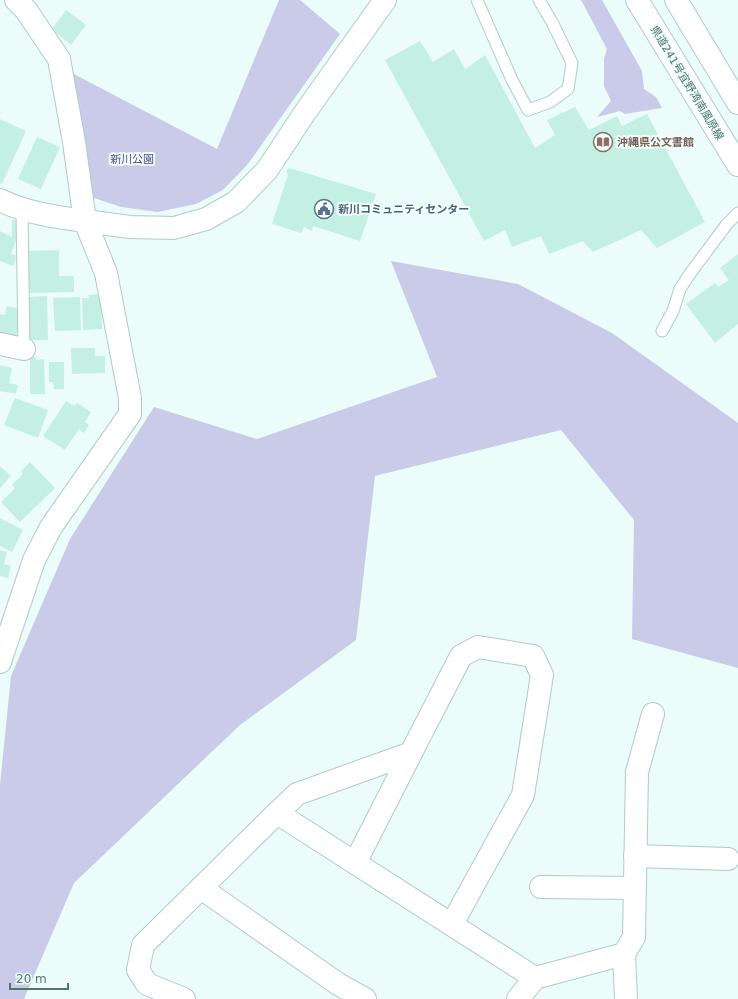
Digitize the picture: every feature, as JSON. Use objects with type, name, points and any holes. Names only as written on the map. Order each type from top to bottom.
[{"type":"street","points":[[0,662],[34,560],[51,527],[130,414],[130,398],[106,274],[85,221],[74,142],[59,58],[26,10],[16,0]]},
{"type":"street","points":[[0,200],[22,209],[56,217],[130,227],[174,228],[206,219],[236,202],[267,170],[306,110],[385,0]]},
{"type":"street","name":"県道241号宜野湾南風原線","points":[[637,0],[738,166]]},
{"type":"street","points":[[679,1],[738,103]]},
{"type":"street","points":[[0,344],[24,349]]},
{"type":"street","points":[[356,863],[461,656],[478,647],[533,656],[542,675],[523,795],[452,924]]},
{"type":"street","points":[[626,999],[624,954],[634,937],[637,772],[654,714]]},
{"type":"street","points":[[184,999],[148,984],[138,970],[143,945],[297,794],[411,753]]},
{"type":"street","points":[[277,813],[535,978]]},
{"type":"street","points":[[635,856],[728,859]]},
{"type":"street","points":[[541,887],[634,888]]},
{"type":"street","points":[[201,888],[333,991],[365,999]]},
{"type":"street","points":[[518,999],[535,978],[624,954]]},
{"type":"lane","points":[[476,0],[512,80],[528,110],[550,102],[568,88],[572,63],[553,24],[539,0]]},
{"type":"lane","points":[[22,209],[24,349]]},
{"type":"lane","points":[[662,331],[673,310],[680,289],[727,224],[738,213]]},
{"type":"green space","name":"新川公園","points":[[279,0],[300,0],[340,34],[248,164],[223,190],[196,204],[158,212],[121,207],[88,196],[70,72],[217,149]]},
{"type":"green space","points":[[581,0],[602,0],[642,71],[644,89],[656,97],[662,108],[625,114],[620,111],[597,117],[611,101],[604,86],[604,59],[607,49]]},
{"type":"green space","points":[[391,261],[518,284],[612,333],[738,423],[738,668],[632,639],[634,520],[561,430],[375,476],[356,640],[240,725],[74,883],[24,999],[0,999],[0,785],[11,676],[70,539],[154,407],[257,439],[437,377]]},
{"type":"building","points":[[66,10],[86,25],[71,45],[52,29]]},
{"type":"building","name":"沖縄県公文書館","points":[[420,41],[433,62],[454,49],[465,69],[485,55],[535,148],[555,135],[547,120],[575,107],[589,130],[617,116],[622,126],[647,114],[705,222],[657,248],[641,230],[593,252],[583,241],[549,254],[541,236],[512,247],[505,230],[484,241],[385,60]]},
{"type":"building","points":[[0,119],[26,131],[2,184],[0,183]]},
{"type":"building","points":[[37,137],[60,147],[41,189],[18,179]]},
{"type":"building","name":"新川コミュニティセンター","points":[[289,168],[376,194],[360,241],[313,226],[312,231],[304,227],[301,233],[272,224],[288,175],[286,171]]},
{"type":"building","points":[[12,220],[17,220],[17,238],[11,254],[17,256],[13,266],[0,261],[0,231],[12,237]]},
{"type":"building","points":[[59,250],[59,276],[74,276],[74,292],[28,293],[28,251]]},
{"type":"building","points":[[738,254],[738,324],[715,343],[686,304],[715,283],[718,287],[729,280],[720,268]]},
{"type":"building","points":[[101,294],[102,329],[83,330],[82,298],[89,298],[88,295]]},
{"type":"building","points":[[47,296],[48,340],[29,340],[28,297]]},
{"type":"building","points":[[80,297],[81,330],[55,331],[53,298]]},
{"type":"building","points":[[7,306],[21,309],[16,337],[0,334],[0,314],[5,315]]},
{"type":"building","points":[[71,348],[95,348],[95,356],[105,356],[105,373],[72,374]]},
{"type":"building","points":[[30,357],[36,357],[36,360],[44,359],[45,394],[30,394]]},
{"type":"building","points":[[49,362],[64,362],[64,389],[54,389],[53,382],[49,382]]},
{"type":"building","points":[[0,365],[12,368],[9,383],[18,385],[16,394],[0,391]]},
{"type":"building","points":[[15,398],[48,410],[38,438],[4,425]]},
{"type":"building","points":[[66,401],[74,406],[77,403],[91,412],[85,422],[89,425],[84,433],[79,429],[65,450],[43,436]]},
{"type":"building","points":[[30,462],[55,488],[20,522],[1,502],[15,488],[12,485],[23,474],[21,471]]},
{"type":"building","points":[[0,466],[11,476],[0,488]]},
{"type":"building","points":[[0,518],[23,530],[12,552],[0,546]]},
{"type":"building","points":[[0,550],[7,552],[4,564],[11,566],[8,578],[0,576]]},
{"type":"place","name":"沖縄県公文書館","points":[[603,142]]},
{"type":"place","name":"新川コミュニティセンター","points":[[324,209]]}]
